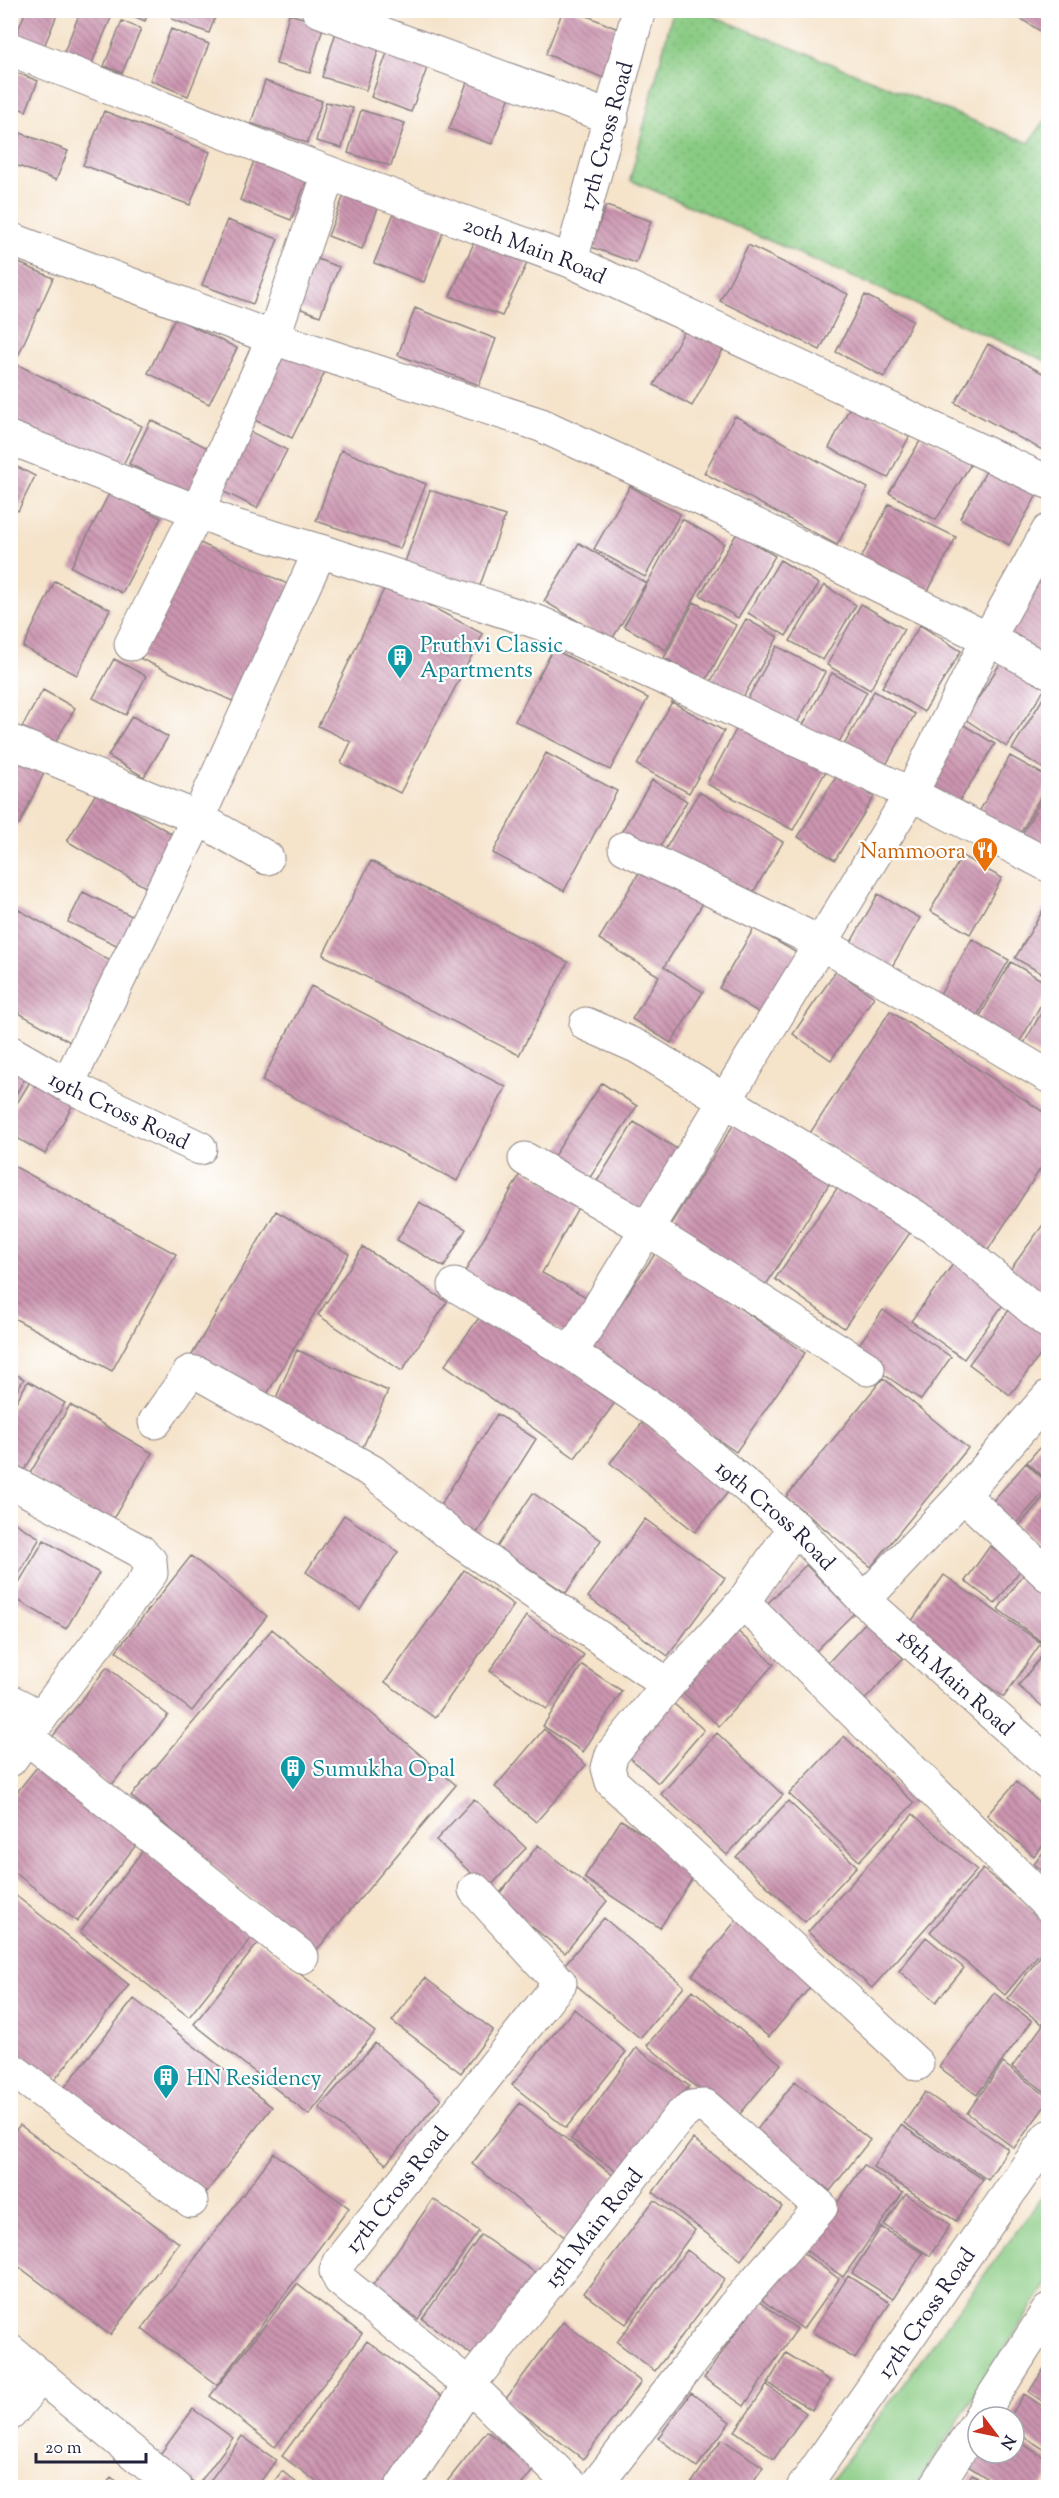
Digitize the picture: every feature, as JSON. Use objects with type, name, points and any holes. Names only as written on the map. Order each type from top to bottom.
[{"type":"street","points":[[318,10],[612,118]]},
{"type":"street","name":"17th Cross Road","points":[[571,261],[612,118],[639,10]]},
{"type":"street","name":"20th Main Road","points":[[10,49],[328,173],[571,261],[1048,482]]},
{"type":"street","points":[[131,644],[197,513],[273,338],[328,173]]},
{"type":"street","points":[[10,239],[273,338],[541,425],[725,510],[988,639],[1048,671]]},
{"type":"street","points":[[10,438],[197,513],[540,622],[911,794],[1048,865]]},
{"type":"street","points":[[571,1353],[911,794],[988,639],[1048,531]]},
{"type":"street","points":[[67,1085],[198,818],[320,551]]},
{"type":"street","points":[[10,741],[198,818],[267,858]]},
{"type":"street","points":[[625,848],[820,944],[1048,1076]]},
{"type":"street","points":[[586,1024],[638,1047],[939,1231],[1048,1322]]},
{"type":"street","name":"19th Cross Road","points":[[10,1052],[67,1085],[200,1148]]},
{"type":"street","points":[[525,1160],[647,1229],[868,1369]]},
{"type":"street","name":"19th Cross Road","points":[[454,1285],[571,1353],[660,1414],[795,1527],[864,1600]]},
{"type":"street","points":[[155,1422],[183,1378],[190,1372],[200,1374],[373,1472],[456,1539],[668,1685]]},
{"type":"street","points":[[864,1600],[963,1495],[1048,1397]]},
{"type":"street","points":[[10,1481],[140,1551],[150,1561],[151,1573],[26,1738]]},
{"type":"street","points":[[963,1495],[1048,1575]]},
{"type":"street","points":[[795,1527],[743,1602],[668,1685],[612,1754],[608,1768],[612,1782],[917,2064]]},
{"type":"street","name":"18th Main Road","points":[[864,1600],[1048,1763]]},
{"type":"street","points":[[743,1602],[1048,1905]]},
{"type":"street","points":[[10,1701],[26,1738],[302,1957]]},
{"type":"street","name":"17th Cross Road","points":[[475,1890],[560,1983],[339,2262],[336,2271],[340,2280],[469,2385],[574,2487]]},
{"type":"street","points":[[10,2068],[191,2201]]},
{"type":"street","name":"15th Main Road","points":[[401,2487],[469,2385],[679,2116],[691,2107],[705,2106],[821,2207],[734,2307],[594,2487]]},
{"type":"street","name":"17th Cross Road","points":[[803,2487],[1048,2137]]},
{"type":"street","points":[[988,2405],[1048,2311]]},
{"type":"street","points":[[10,2351],[176,2487]]},
{"type":"street","points":[[10,2414],[40,2376]]},
{"type":"street","points":[[935,2487],[966,2439]]},
{"type":"green space","points":[[673,11],[700,11],[1029,143],[1048,116],[1048,362],[630,180]]},
{"type":"green space","points":[[1048,2189],[1048,2283],[968,2405],[966,2405],[966,2409],[915,2487],[826,2488]]},
{"type":"building","points":[[26,10],[59,10],[43,49],[15,38]]},
{"type":"building","points":[[81,10],[113,13],[92,63],[64,52]]},
{"type":"building","points":[[119,10],[149,10],[145,21]]},
{"type":"building","points":[[176,10],[218,10],[209,33],[172,19]]},
{"type":"building","points":[[563,10],[573,10],[625,32],[606,79],[546,54]]},
{"type":"building","points":[[1007,10],[1048,10],[1048,36]]},
{"type":"building","points":[[289,14],[324,24],[310,73],[276,64]]},
{"type":"building","points":[[122,21],[141,29],[122,73],[104,66]]},
{"type":"building","points":[[171,29],[209,44],[188,96],[150,80]]},
{"type":"building","points":[[336,32],[380,45],[366,90],[322,77]]},
{"type":"building","points":[[391,42],[431,57],[411,112],[371,97]]},
{"type":"building","points":[[10,70],[38,81],[26,111],[10,105]]},
{"type":"building","points":[[468,80],[510,96],[492,144],[449,129]]},
{"type":"building","points":[[265,81],[322,101],[307,143],[251,123]]},
{"type":"building","points":[[326,102],[353,108],[342,148],[316,141]]},
{"type":"building","points":[[361,110],[405,123],[391,166],[348,153]]},
{"type":"building","points":[[104,111],[210,152],[190,205],[83,165]]},
{"type":"building","points":[[18,132],[68,151],[56,180],[10,163],[10,151]]},
{"type":"building","points":[[257,152],[310,172],[291,220],[240,200]]},
{"type":"building","points":[[348,185],[382,198],[362,249],[328,236]]},
{"type":"building","points":[[606,206],[651,221],[636,263],[591,247]]},
{"type":"building","points":[[396,208],[445,227],[424,282],[374,263]]},
{"type":"building","points":[[227,220],[278,239],[253,304],[202,285]]},
{"type":"building","points":[[477,236],[528,261],[502,316],[450,296]]},
{"type":"building","points":[[748,245],[848,294],[820,350],[720,301]]},
{"type":"building","points":[[306,255],[339,267],[320,316],[288,304]]},
{"type":"building","points":[[10,259],[53,278],[18,356],[10,352]]},
{"type":"building","points":[[865,295],[913,320],[884,377],[836,352]]},
{"type":"building","points":[[415,308],[496,339],[479,385],[398,355]]},
{"type":"building","points":[[175,318],[237,348],[209,404],[148,373]]},
{"type":"building","points":[[689,323],[726,344],[692,406],[654,385]]},
{"type":"building","points":[[988,344],[1048,376],[1048,453],[955,403]]},
{"type":"building","points":[[277,348],[325,372],[292,438],[244,415]]},
{"type":"building","points":[[10,361],[142,426],[118,475],[10,423]]},
{"type":"building","points":[[852,403],[911,433],[888,478],[829,448]]},
{"type":"building","points":[[735,416],[868,488],[837,545],[704,473]]},
{"type":"building","points":[[151,420],[210,449],[188,493],[129,464]]},
{"type":"building","points":[[245,429],[287,450],[257,508],[216,488]]},
{"type":"building","points":[[923,436],[971,464],[936,520],[889,493]]},
{"type":"building","points":[[341,450],[426,484],[400,549],[316,521]]},
{"type":"building","points":[[10,463],[35,476],[18,511],[10,507]]},
{"type":"building","points":[[989,466],[1038,493],[1009,545],[960,518]]},
{"type":"building","points":[[630,486],[680,514],[645,577],[594,549]]},
{"type":"building","points":[[430,490],[505,516],[479,588],[405,562]]},
{"type":"building","points":[[110,492],[161,518],[122,593],[71,567]]},
{"type":"building","points":[[889,504],[956,537],[925,597],[858,564]]},
{"type":"building","points":[[682,519],[724,543],[666,650],[624,626]]},
{"type":"building","points":[[737,533],[775,556],[738,618],[700,595]]},
{"type":"building","points":[[196,541],[296,588],[241,705],[141,659]]},
{"type":"building","points":[[579,543],[646,583],[611,641],[544,601]]},
{"type":"building","points":[[780,560],[819,584],[786,636],[748,613]]},
{"type":"building","points":[[55,581],[110,609],[77,675],[23,647]]},
{"type":"building","points":[[1039,582],[1048,588],[1048,661],[1006,635]]},
{"type":"building","name":"Pruthvi Classic Apartments","points":[[387,583],[483,634],[400,793],[341,763],[351,742],[318,726]]},
{"type":"building","points":[[824,585],[856,605],[823,660],[790,641]]},
{"type":"building","points":[[694,602],[736,625],[706,680],[664,658]]},
{"type":"building","points":[[861,604],[904,629],[870,690],[827,665]]},
{"type":"building","points":[[746,619],[778,637],[742,699],[711,681]]},
{"type":"building","points":[[920,625],[961,651],[924,712],[882,687]]},
{"type":"building","points":[[777,646],[825,672],[792,732],[744,705]]},
{"type":"building","points":[[553,649],[648,698],[610,770],[515,721]]},
{"type":"building","points":[[114,659],[146,676],[126,715],[93,698]]},
{"type":"building","points":[[1003,659],[1046,687],[1007,747],[965,719]]},
{"type":"building","points":[[832,673],[867,692],[834,751],[799,732]]},
{"type":"building","points":[[43,690],[75,708],[54,745],[22,727]]},
{"type":"building","points":[[1048,690],[1048,769],[1047,771],[1012,749]]},
{"type":"building","points":[[874,691],[915,714],[879,777],[839,754]]},
{"type":"building","points":[[672,702],[724,731],[689,793],[637,765]]},
{"type":"building","points":[[132,716],[168,737],[144,777],[108,756]]},
{"type":"building","points":[[740,722],[827,769],[793,830],[707,784]]},
{"type":"building","points":[[962,724],[995,744],[954,810],[921,789]]},
{"type":"building","points":[[546,753],[617,791],[564,891],[493,853]]},
{"type":"building","points":[[1010,756],[1048,777],[1048,783],[1020,834],[979,812]]},
{"type":"building","points":[[10,757],[44,773],[19,825],[10,821]]},
{"type":"building","points":[[838,774],[874,797],[835,860],[798,837]]},
{"type":"building","points":[[652,780],[687,801],[655,855],[620,834]]},
{"type":"building","points":[[1048,788],[1048,853],[1020,838]]},
{"type":"building","points":[[98,790],[182,840],[152,891],[67,841]]},
{"type":"building","points":[[699,792],[783,842],[747,903],[663,853]]},
{"type":"building","points":[[962,856],[1002,878],[970,934],[930,911]]},
{"type":"building","points":[[371,861],[568,962],[519,1055],[323,955]]},
{"type":"building","points":[[643,866],[703,903],[664,967],[703,992],[671,1043],[632,1019],[659,976],[599,939]]},
{"type":"building","points":[[83,892],[146,923],[129,951],[68,922]]},
{"type":"building","points":[[878,894],[920,918],[890,970],[849,946]]},
{"type":"building","points":[[10,905],[114,963],[70,1042],[10,1008]]},
{"type":"building","points":[[1046,905],[1048,907],[1048,977],[1015,958]]},
{"type":"building","points":[[754,928],[797,953],[761,1014],[719,988]]},
{"type":"building","points":[[972,939],[1009,960],[974,1021],[937,1000]]},
{"type":"building","points":[[1011,962],[1048,984],[1048,992],[1018,1045],[977,1021]]},
{"type":"building","points":[[836,971],[874,997],[831,1060],[793,1034]]},
{"type":"building","points":[[311,986],[506,1087],[457,1181],[262,1081]]},
{"type":"building","points":[[1048,1001],[1048,1060],[1023,1045]]},
{"type":"building","points":[[890,1011],[1048,1115],[1048,1157],[988,1250],[810,1133]]},
{"type":"building","points":[[10,1061],[29,1072],[10,1104]]},
{"type":"building","points":[[34,1075],[76,1099],[45,1154],[10,1134],[10,1115]]},
{"type":"building","points":[[602,1083],[637,1106],[587,1182],[552,1159]]},
{"type":"building","points":[[739,1116],[834,1176],[761,1293],[665,1233]]},
{"type":"building","points":[[634,1122],[682,1152],[642,1216],[594,1186]]},
{"type":"building","points":[[10,1164],[176,1254],[112,1371],[10,1316]]},
{"type":"building","points":[[523,1169],[581,1202],[542,1273],[592,1300],[571,1337],[462,1277]]},
{"type":"building","points":[[844,1178],[914,1227],[844,1328],[775,1279]]},
{"type":"building","points":[[419,1202],[466,1229],[444,1267],[397,1240]]},
{"type":"building","points":[[276,1211],[349,1254],[263,1401],[190,1358]]},
{"type":"building","points":[[1048,1218],[1048,1311],[1004,1278]]},
{"type":"building","points":[[363,1247],[447,1302],[402,1371],[318,1315]]},
{"type":"building","points":[[657,1251],[805,1353],[736,1452],[589,1350]]},
{"type":"building","points":[[956,1260],[1008,1298],[964,1359],[911,1321]]},
{"type":"building","points":[[1012,1306],[1048,1334],[1048,1345],[1010,1395],[969,1364]]},
{"type":"building","points":[[486,1308],[616,1401],[575,1458],[445,1365]]},
{"type":"building","points":[[883,1310],[951,1357],[921,1400],[853,1353]]},
{"type":"building","points":[[297,1350],[388,1391],[362,1449],[271,1409]]},
{"type":"building","points":[[10,1371],[24,1379],[10,1401]]},
{"type":"building","points":[[883,1378],[968,1448],[871,1567],[786,1497]]},
{"type":"building","points":[[28,1381],[65,1403],[22,1474],[10,1467],[10,1412]]},
{"type":"building","points":[[70,1405],[152,1453],[110,1524],[29,1475]]},
{"type":"building","points":[[497,1414],[536,1439],[477,1533],[438,1509]]},
{"type":"building","points":[[643,1422],[729,1491],[695,1532],[610,1463]]},
{"type":"building","points":[[1048,1438],[1048,1481],[1027,1462]]},
{"type":"building","points":[[1026,1463],[1048,1483],[1048,1488],[1014,1526],[990,1504]]},
{"type":"building","points":[[1048,1492],[1048,1540],[1041,1549],[1017,1528]]},
{"type":"building","points":[[533,1493],[601,1540],[566,1593],[497,1547]]},
{"type":"building","points":[[344,1515],[398,1552],[360,1609],[306,1572]]},
{"type":"building","points":[[645,1519],[725,1578],[668,1656],[588,1597]]},
{"type":"building","points":[[10,1520],[40,1538],[10,1589]]},
{"type":"building","points":[[44,1540],[99,1573],[66,1629],[11,1596]]},
{"type":"building","points":[[990,1546],[1021,1569],[995,1604],[965,1581]]},
{"type":"building","points":[[191,1556],[267,1616],[192,1711],[116,1651]]},
{"type":"building","points":[[806,1565],[854,1613],[815,1652],[767,1604]]},
{"type":"building","points":[[464,1570],[514,1605],[435,1718],[385,1682]]},
{"type":"building","points":[[1024,1574],[1048,1592],[1048,1641],[1046,1645],[998,1609]]},
{"type":"building","points":[[944,1575],[1041,1643],[1004,1697],[906,1629]]},
{"type":"building","points":[[526,1616],[584,1655],[547,1709],[490,1671]]},
{"type":"building","points":[[865,1623],[903,1658],[862,1703],[823,1668]]},
{"type":"building","name":"Sumukha Opal","points":[[272,1629],[456,1785],[315,1952],[131,1796]]},
{"type":"building","points":[[735,1629],[774,1664],[719,1726],[680,1690]]},
{"type":"building","points":[[1048,1648],[1048,1711],[1018,1686]]},
{"type":"building","points":[[582,1665],[622,1691],[583,1752],[543,1726]]},
{"type":"building","points":[[107,1667],[168,1715],[110,1787],[50,1740]]},
{"type":"building","points":[[666,1697],[704,1730],[658,1783],[620,1749]]},
{"type":"building","points":[[544,1729],[586,1765],[536,1822],[495,1787]]},
{"type":"building","points":[[717,1733],[783,1795],[727,1855],[661,1794]]},
{"type":"building","points":[[844,1736],[914,1803],[859,1861],[789,1794]]},
{"type":"building","points":[[41,1762],[140,1840],[77,1921],[10,1869],[10,1801]]},
{"type":"building","points":[[1016,1782],[1048,1810],[1048,1839],[1034,1856],[987,1815]]},
{"type":"building","points":[[474,1799],[526,1848],[488,1889],[436,1840]]},
{"type":"building","points":[[788,1801],[857,1866],[805,1922],[736,1857]]},
{"type":"building","points":[[913,1814],[977,1870],[872,1988],[808,1932]]},
{"type":"building","points":[[621,1820],[698,1870],[660,1928],[584,1878]]},
{"type":"building","points":[[538,1845],[607,1901],[565,1953],[496,1898]]},
{"type":"building","points":[[1048,1846],[1048,1875],[1034,1864]]},
{"type":"building","points":[[144,1849],[254,1935],[189,2017],[80,1932]]},
{"type":"building","points":[[983,1869],[1048,1924],[1048,1943],[1005,1995],[930,1932]]},
{"type":"building","points":[[10,1891],[129,1985],[46,2091],[10,2063]]},
{"type":"building","points":[[604,1918],[684,1986],[640,2038],[559,1971]]},
{"type":"building","points":[[738,1918],[815,1981],[769,2037],[692,1975]]},
{"type":"building","points":[[926,1937],[964,1968],[936,2002],[899,1971]]},
{"type":"building","points":[[259,1942],[375,2032],[309,2115],[194,2024]]},
{"type":"building","points":[[1048,1946],[1048,2016],[1042,2024],[1008,1998]]},
{"type":"building","points":[[425,1978],[493,2030],[461,2073],[392,2021]]},
{"type":"building","points":[[693,1990],[781,2064],[735,2120],[647,2045]]},
{"type":"building","points":[[994,1993],[1032,2021],[977,2095],[939,2067]]},
{"type":"building","name":"HN Residency","points":[[134,1999],[272,2107],[199,2202],[60,2093]]},
{"type":"building","points":[[574,2009],[626,2052],[566,2128],[512,2085]]},
{"type":"building","points":[[1048,2018],[1048,2094],[1012,2067]]},
{"type":"building","points":[[375,2043],[441,2099],[386,2164],[319,2108]]},
{"type":"building","points":[[636,2048],[689,2086],[624,2177],[571,2139]]},
{"type":"building","points":[[1003,2063],[1048,2097],[1048,2102],[1014,2148],[967,2113]]},
{"type":"building","points":[[795,2081],[870,2140],[830,2191],[755,2132]]},
{"type":"building","points":[[925,2092],[1008,2149],[988,2180],[904,2123]]},
{"type":"building","points":[[520,2103],[615,2177],[567,2239],[472,2164]]},
{"type":"building","points":[[20,2125],[179,2243],[110,2335],[10,2260],[10,2137]]},
{"type":"building","points":[[901,2125],[983,2179],[956,2221],[873,2167]]},
{"type":"building","points":[[693,2139],[782,2207],[741,2260],[653,2192]]},
{"type":"building","points":[[274,2153],[349,2208],[217,2385],[142,2329]]},
{"type":"building","points":[[864,2165],[903,2193],[843,2277],[804,2249]]},
{"type":"building","points":[[906,2194],[950,2225],[930,2256],[884,2225]]},
{"type":"building","points":[[433,2199],[479,2231],[418,2319],[372,2286]]},
{"type":"building","points":[[654,2200],[695,2230],[626,2324],[584,2293]]},
{"type":"building","points":[[881,2227],[923,2253],[893,2299],[852,2273]]},
{"type":"building","points":[[481,2235],[537,2274],[478,2359],[422,2319]]},
{"type":"building","points":[[687,2250],[725,2279],[655,2371],[617,2342]]},
{"type":"building","points":[[799,2250],[839,2279],[803,2329],[762,2300]]},
{"type":"building","points":[[848,2276],[890,2303],[855,2359],[812,2332]]},
{"type":"building","points":[[297,2284],[362,2334],[275,2447],[210,2396]]},
{"type":"building","points":[[758,2301],[797,2329],[744,2406],[704,2378]]},
{"type":"building","points":[[563,2322],[641,2382],[583,2459],[505,2400]]},
{"type":"building","points":[[367,2341],[448,2401],[383,2488],[325,2488],[282,2456]]},
{"type":"building","points":[[786,2353],[830,2381],[812,2410],[768,2383]]},
{"type":"building","points":[[1048,2362],[1048,2405],[1029,2392]]},
{"type":"building","points":[[767,2385],[806,2413],[774,2459],[735,2431]]},
{"type":"building","points":[[691,2393],[730,2422],[697,2467],[658,2438]]},
{"type":"building","points":[[1024,2394],[1048,2410],[1048,2452],[1026,2438],[1026,2405],[1017,2405]]},
{"type":"building","points":[[193,2409],[233,2438],[198,2485],[158,2457]]},
{"type":"building","points":[[487,2431],[534,2469],[519,2488],[442,2488]]},
{"type":"building","points":[[242,2436],[276,2460],[256,2488],[205,2488]]},
{"type":"building","points":[[722,2439],[763,2467],[749,2488],[688,2488]]},
{"type":"building","points":[[1026,2446],[1048,2460],[1048,2477],[1042,2488],[1002,2488],[967,2465],[1026,2465]]},
{"type":"building","points":[[282,2471],[303,2488],[269,2488]]},
{"type":"building","points":[[972,2474],[992,2488],[964,2488]]},
{"type":"building","points":[[111,2477],[126,2488],[104,2488]]},
{"type":"place","name":"Pruthvi Classic Apartments","points":[[400,680]]},
{"type":"place","name":"Nammoora","points":[[985,873]]},
{"type":"place","name":"Sumukha Opal","points":[[293,1791]]},
{"type":"place","name":"HN Residency","points":[[166,2100]]}]
